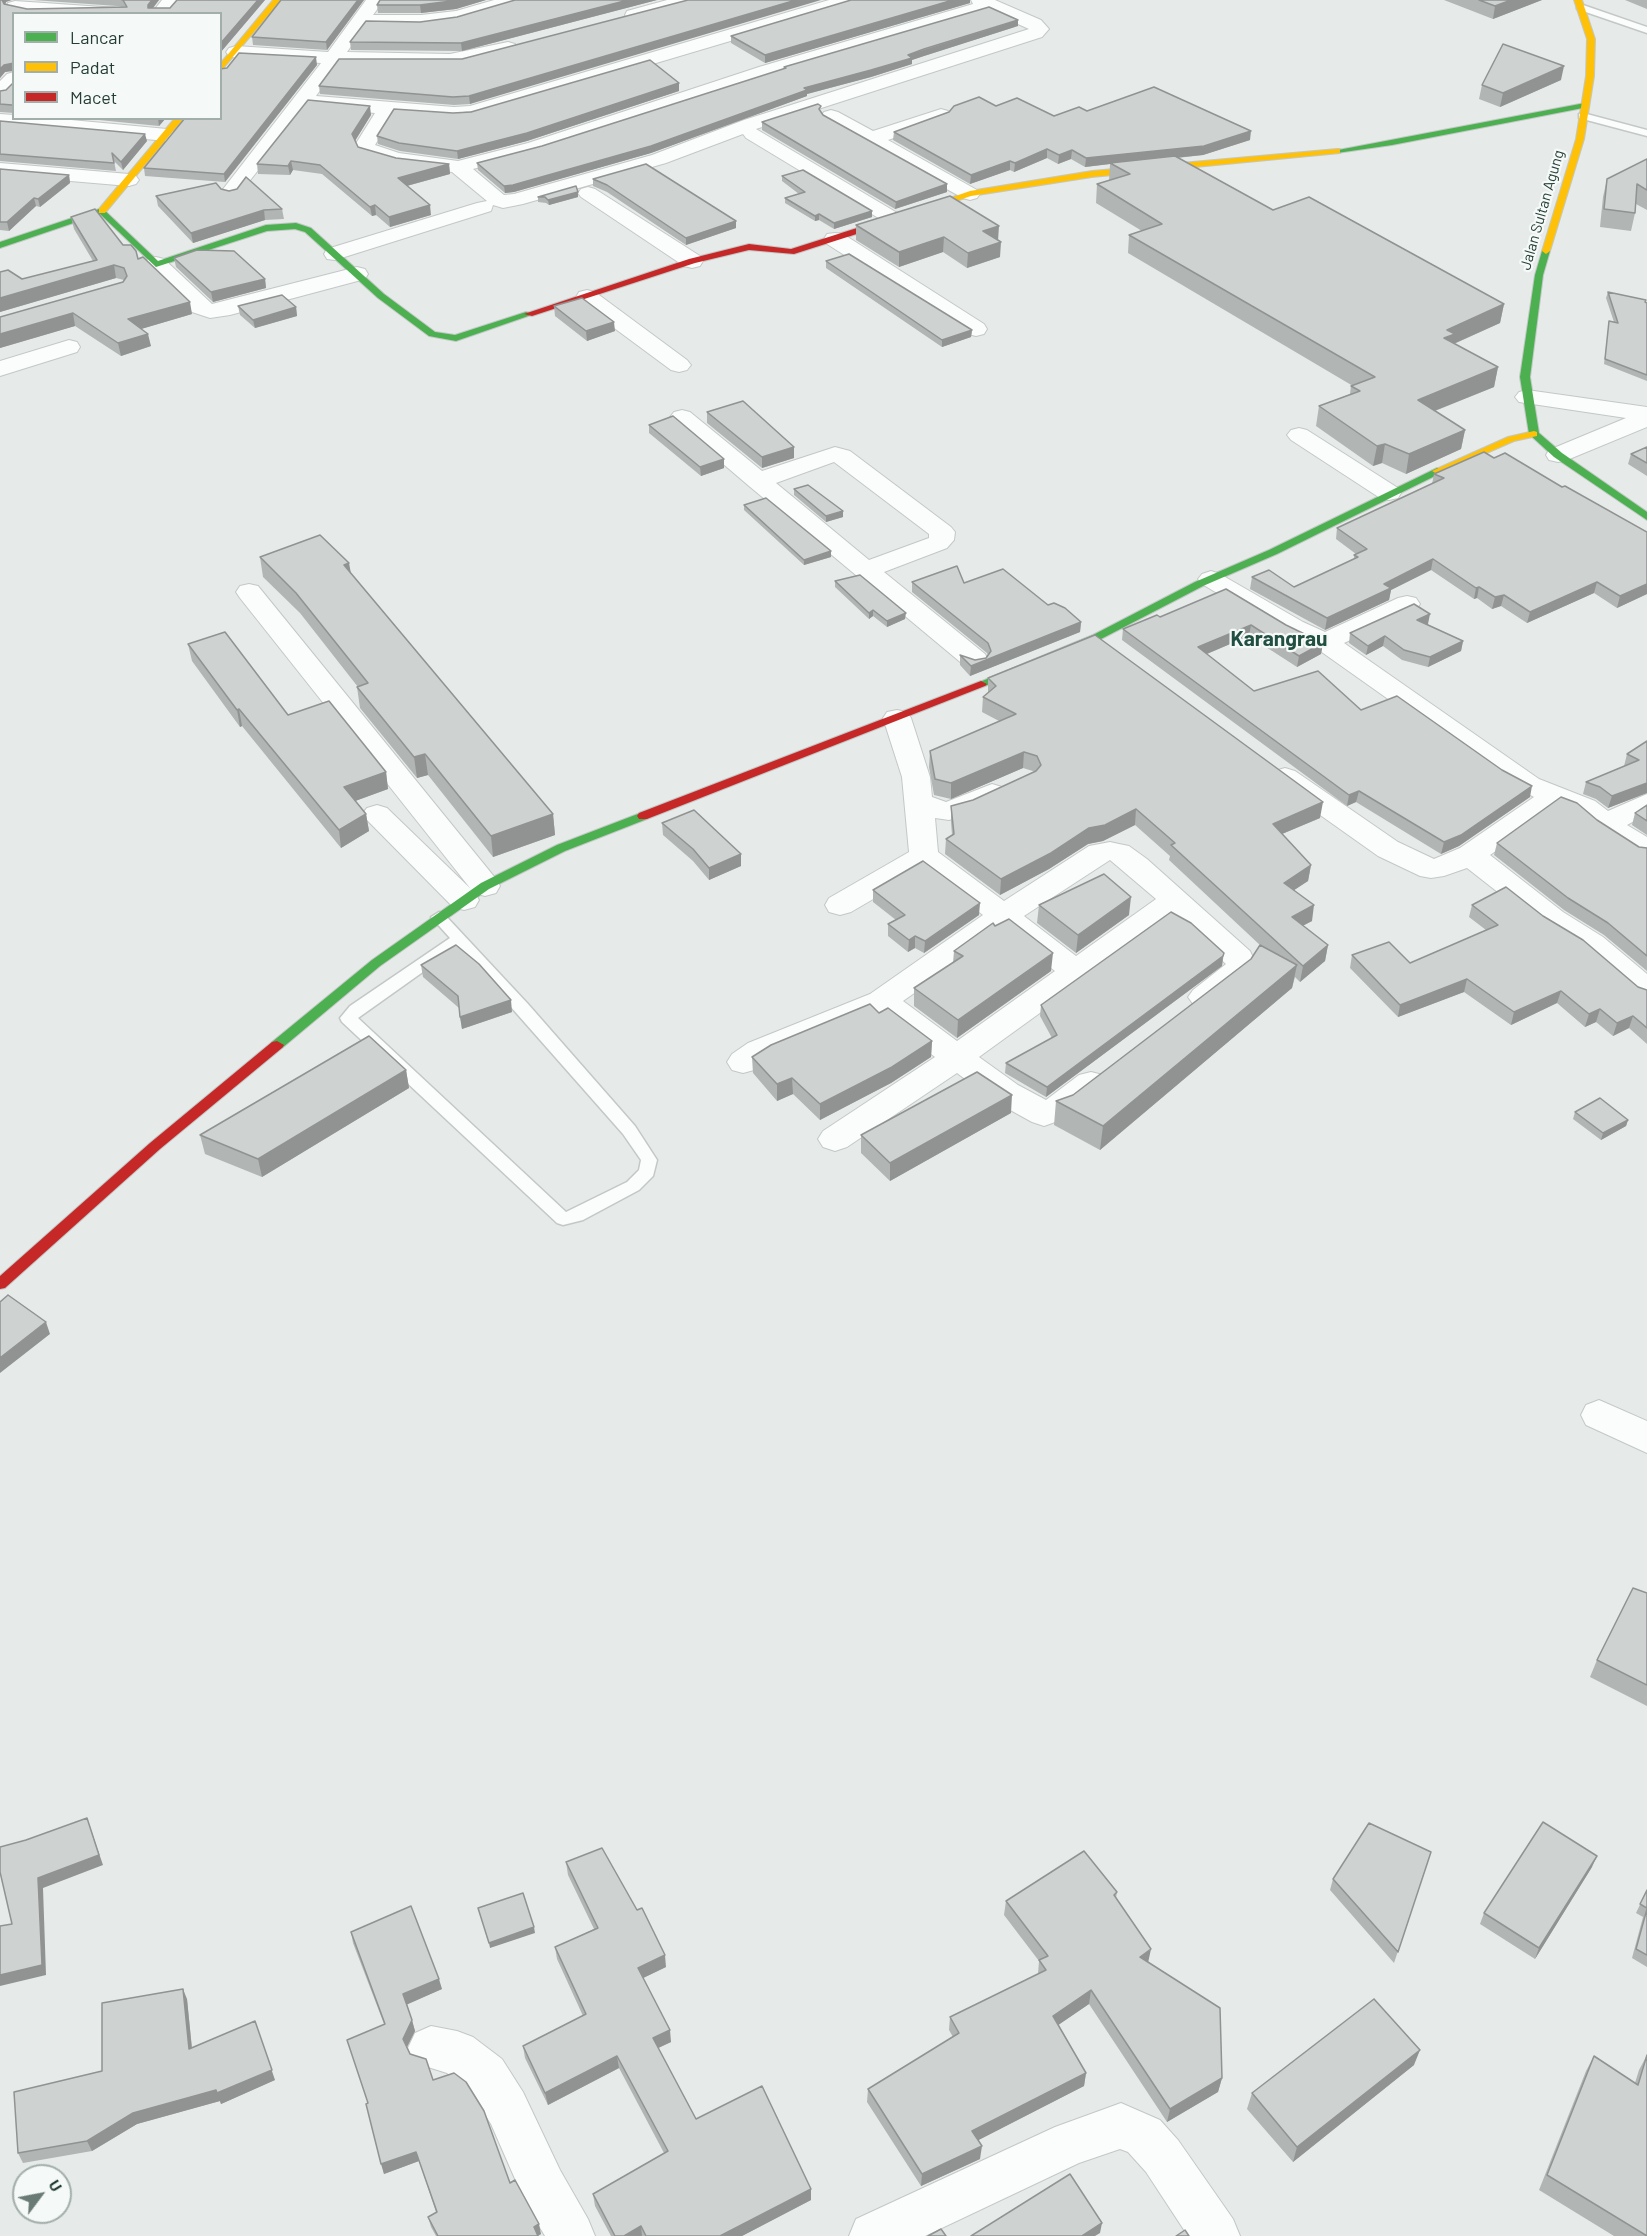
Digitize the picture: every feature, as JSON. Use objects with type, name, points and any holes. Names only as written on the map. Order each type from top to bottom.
[{"type":"street","points":[[162,12],[172,0]]},
{"type":"street","points":[[222,68],[277,0]]},
{"type":"street","points":[[230,193],[303,101],[375,0]]},
{"type":"street","points":[[457,16],[467,0]]},
{"type":"street","points":[[360,20],[421,21],[457,16],[514,0]]},
{"type":"street","points":[[613,20],[687,0]]},
{"type":"street","points":[[303,101],[454,113],[471,112],[849,0]]},
{"type":"street","points":[[388,108],[365,145],[367,150],[397,159],[458,167],[502,157],[984,2],[1034,24],[1040,29],[826,108],[741,127],[659,159],[508,202],[497,199],[458,167]]},
{"type":"street","name":"Jalan Sultan Agung","points":[[1534,434],[1525,377],[1539,275],[1580,139],[1590,76],[1591,39],[1579,3]]},
{"type":"street","points":[[15,7],[69,12]]},
{"type":"street","points":[[659,8],[677,19]]},
{"type":"street","points":[[696,30],[792,86],[870,139],[970,194]]},
{"type":"street","points":[[236,52],[334,58],[462,59],[521,45]]},
{"type":"street","points":[[0,92],[12,80]]},
{"type":"street","points":[[502,103],[521,115]]},
{"type":"street","points":[[156,264],[266,228],[296,226],[308,230],[357,274],[432,334],[446,338],[465,335],[692,261],[749,247],[790,252],[970,194],[1092,174],[1334,151],[1584,111]]},
{"type":"street","points":[[870,139],[941,114]]},
{"type":"street","points":[[0,120],[66,121],[167,135]]},
{"type":"street","points":[[0,245],[102,212],[178,120]]},
{"type":"street","points":[[605,123],[623,135]]},
{"type":"street","points":[[540,126],[559,138]]},
{"type":"street","points":[[753,134],[892,218]]},
{"type":"street","points":[[641,147],[659,159]]},
{"type":"street","points":[[0,169],[129,180]]},
{"type":"street","points":[[588,193],[692,261]]},
{"type":"street","points":[[335,254],[484,207]]},
{"type":"street","points":[[102,212],[200,308],[210,311],[222,310],[357,274]]},
{"type":"street","points":[[835,239],[976,328]]},
{"type":"street","points":[[586,297],[679,365]]},
{"type":"street","points":[[0,369],[69,347]]},
{"type":"street","points":[[1527,397],[1647,416]]},
{"type":"street","points":[[1558,455],[1647,416]]},
{"type":"street","points":[[682,417],[867,568],[985,669]]},
{"type":"street","points":[[0,1284],[155,1146],[376,963],[474,893],[561,848],[897,718],[985,669],[1106,644],[1211,579],[1273,552],[1389,493],[1511,439],[1534,434],[1558,455],[1647,517]]},
{"type":"street","points":[[1299,435],[1389,493]]},
{"type":"street","points":[[758,481],[835,454],[841,456],[942,532],[938,543],[867,568]]},
{"type":"street","points":[[1211,579],[1294,627],[1325,642],[1511,773],[1553,795],[1585,807],[1605,824],[1647,850]]},
{"type":"street","points":[[249,592],[474,893]]},
{"type":"street","points":[[1325,642],[1407,604]]},
{"type":"street","points":[[897,718],[916,777],[924,856],[1076,971]]},
{"type":"street","points":[[1267,763],[1361,832],[1388,849],[1431,869],[1444,867],[1470,855],[1537,810],[1553,795]]},
{"type":"street","points":[[918,802],[938,810],[949,811],[1014,784]]},
{"type":"street","points":[[1605,824],[1647,803]]},
{"type":"street","points":[[377,814],[474,893]]},
{"type":"street","points":[[743,1062],[759,1051],[881,1001],[1004,915],[1099,853],[1110,851],[1119,853],[1137,866],[1239,958],[1241,964],[1235,974],[1179,1016]]},
{"type":"street","points":[[1470,855],[1552,919],[1593,944],[1647,991]]},
{"type":"street","points":[[840,905],[924,856]]},
{"type":"street","points":[[835,1139],[957,1057],[1174,900]]},
{"type":"street","points":[[881,1001],[1006,1093],[1044,1114],[1057,1109],[1112,1066]]},
{"type":"street","points":[[1599,1415],[1647,1438]]},
{"type":"street","points":[[431,2048],[457,2053],[486,2075],[507,2108],[543,2187],[571,2236]]},
{"type":"street","points":[[873,2236],[1071,2143],[1121,2126],[1144,2136],[1162,2156],[1216,2236]]},
{"type":"lane","points":[[1579,3],[1647,30]]},
{"type":"lane","points":[[1584,111],[1647,133]]},
{"type":"lane","points":[[439,917],[459,939],[629,1130],[649,1160],[647,1172],[633,1186],[577,1216],[564,1219],[348,1018],[356,1010],[459,939]]},
{"type":"building","points":[[0,0],[4,4],[27,9],[127,7],[123,0],[152,0],[148,8],[170,8],[177,0],[258,0],[222,42],[222,12],[12,12],[12,63],[4,65],[0,69]]},
{"type":"building","points":[[281,0],[358,0],[326,42],[252,37]]},
{"type":"building","points":[[380,0],[459,0],[420,5],[377,5]]},
{"type":"building","points":[[515,0],[628,0],[461,43],[350,42],[366,21],[420,22],[457,17]]},
{"type":"building","points":[[688,0],[796,0],[469,96],[453,97],[319,86],[339,59],[462,59]]},
{"type":"building","points":[[851,0],[953,0],[765,55],[731,36]]},
{"type":"building","points":[[1479,0],[1511,0],[1495,6]]},
{"type":"building","points":[[989,7],[1018,20],[908,55],[912,58],[804,88],[807,90],[651,146],[504,186],[477,163],[542,146],[786,68],[784,67]]},
{"type":"building","points":[[1503,44],[1564,66],[1503,93],[1482,85]]},
{"type":"building","points":[[239,53],[316,57],[224,174],[144,168],[183,120],[222,120],[222,69],[227,68]]},
{"type":"building","points":[[650,60],[679,83],[527,133],[457,151],[399,143],[377,136],[394,109],[471,112]]},
{"type":"building","points":[[12,84],[12,105],[0,104],[0,91],[6,90]]},
{"type":"building","points":[[1154,87],[1251,131],[1204,146],[1086,158],[1072,150],[1059,155],[1047,149],[1015,163],[1010,161],[971,175],[894,132],[949,112],[954,106],[979,97],[996,106],[1017,98],[1054,116],[1079,107],[1087,111]]},
{"type":"building","points":[[308,100],[370,106],[352,134],[358,147],[396,158],[449,164],[398,178],[430,205],[389,217],[375,205],[370,207],[320,165],[291,161],[288,166],[257,164]]},
{"type":"building","points":[[818,104],[821,106],[819,109],[823,115],[947,184],[896,202],[762,122]]},
{"type":"building","points":[[0,121],[145,134],[121,162],[112,153],[114,163],[0,154]]},
{"type":"building","points":[[1175,156],[1273,210],[1309,197],[1504,304],[1447,330],[1455,334],[1444,338],[1498,367],[1418,400],[1465,430],[1409,454],[1385,444],[1377,446],[1319,406],[1360,391],[1351,386],[1375,377],[1129,235],[1162,224],[1097,184],[1130,174],[1110,163]]},
{"type":"building","points":[[1647,159],[1647,190],[1637,184],[1635,213],[1604,209],[1607,179]]},
{"type":"building","points":[[646,164],[736,221],[686,238],[607,185],[593,179]]},
{"type":"building","points":[[0,169],[69,175],[38,199],[34,198],[7,222],[0,222]]},
{"type":"building","points":[[803,170],[872,211],[834,223],[819,214],[815,216],[785,198],[805,192],[782,176]]},
{"type":"building","points":[[246,177],[282,209],[264,210],[191,233],[156,196],[216,183],[221,189],[229,191],[237,189]]},
{"type":"building","points":[[576,186],[578,192],[548,200],[545,197],[538,197]]},
{"type":"building","points":[[950,196],[999,226],[983,231],[1001,242],[968,253],[944,237],[899,252],[856,225]]},
{"type":"building","points":[[95,209],[123,245],[131,245],[138,259],[143,257],[190,302],[128,319],[148,334],[118,343],[73,313],[0,334],[0,317],[123,282],[127,276],[124,268],[114,265],[0,298],[0,272],[8,270],[22,279],[97,260],[71,217]]},
{"type":"building","points":[[197,250],[234,251],[265,279],[211,292],[174,258]]},
{"type":"building","points":[[849,254],[972,330],[942,340],[826,261]]},
{"type":"building","points":[[1608,292],[1646,300],[1647,375],[1605,359],[1609,321],[1618,323]]},
{"type":"building","points":[[282,295],[296,307],[253,320],[238,306]]},
{"type":"building","points":[[582,298],[614,322],[586,331],[554,306]]},
{"type":"building","points":[[743,401],[794,447],[762,457],[707,412]]},
{"type":"building","points":[[673,416],[724,459],[700,467],[649,425]]},
{"type":"building","points":[[1647,447],[1647,463],[1631,454]]},
{"type":"building","points":[[1484,452],[1494,458],[1505,453],[1562,487],[1565,486],[1647,532],[1647,584],[1620,596],[1597,582],[1530,612],[1504,595],[1495,597],[1479,587],[1476,588],[1433,559],[1384,584],[1391,588],[1327,618],[1252,577],[1269,570],[1294,587],[1358,557],[1354,555],[1367,549],[1337,528],[1444,478],[1434,474]]},
{"type":"building","points":[[808,485],[843,511],[826,516],[794,489]]},
{"type":"building","points":[[766,498],[831,551],[804,560],[744,505]]},
{"type":"building","points":[[320,535],[349,563],[344,565],[553,814],[491,836],[425,754],[414,757],[357,687],[368,683],[296,593],[260,557]]},
{"type":"building","points":[[957,566],[964,583],[1003,569],[1048,605],[1054,603],[1065,608],[1081,622],[971,666],[960,655],[975,660],[986,658],[991,651],[988,643],[912,582]]},
{"type":"building","points":[[860,575],[906,613],[887,621],[873,610],[869,613],[835,581]]},
{"type":"building","points":[[1226,589],[1286,625],[1323,643],[1299,656],[1251,625],[1198,647],[1254,691],[1318,671],[1361,710],[1397,696],[1502,770],[1532,786],[1461,835],[1444,842],[1359,791],[1349,795],[1123,629],[1157,615],[1160,617]]},
{"type":"building","points":[[1414,604],[1430,614],[1417,620],[1463,641],[1430,657],[1404,650],[1385,636],[1368,646],[1350,633]]},
{"type":"building","points":[[225,632],[288,715],[329,701],[386,772],[344,787],[366,814],[339,830],[239,709],[237,710],[188,644]]},
{"type":"building","points":[[1095,635],[1323,802],[1273,824],[1311,865],[1284,883],[1314,905],[1292,917],[1328,945],[1303,966],[1171,845],[1175,843],[1136,809],[1105,825],[1089,828],[1051,853],[1001,879],[946,839],[954,834],[951,806],[973,800],[1036,771],[1041,765],[1037,756],[1024,752],[951,783],[935,779],[930,751],[1016,714],[983,697],[996,686],[988,678]]},
{"type":"building","points":[[1647,741],[1647,783],[1612,796],[1600,787],[1586,782],[1639,760],[1627,754]]},
{"type":"building","points":[[1561,797],[1577,803],[1597,820],[1639,847],[1647,848],[1647,956],[1608,923],[1568,898],[1497,843]]},
{"type":"building","points":[[1647,805],[1647,821],[1635,813]]},
{"type":"building","points":[[694,810],[741,854],[709,868],[693,849],[662,823]]},
{"type":"building","points":[[923,861],[980,903],[925,941],[915,936],[909,940],[888,924],[905,915],[873,890]]},
{"type":"building","points":[[1104,874],[1131,897],[1078,935],[1039,905]]},
{"type":"building","points":[[1506,887],[1543,916],[1583,940],[1638,987],[1647,990],[1647,1028],[1633,1016],[1617,1023],[1600,1009],[1589,1014],[1561,991],[1514,1012],[1467,979],[1400,1005],[1352,955],[1389,942],[1410,963],[1498,925],[1472,905]]},
{"type":"building","points":[[1171,912],[1191,923],[1224,953],[1223,956],[1047,1087],[1006,1063],[1057,1035],[1041,1005]]},
{"type":"building","points":[[1009,919],[1053,953],[958,1020],[914,988],[963,956],[954,951],[993,923],[995,926]]},
{"type":"building","points":[[456,945],[479,964],[511,1000],[460,1017],[458,996],[421,965]]},
{"type":"building","points":[[1260,945],[1297,965],[1103,1126],[1056,1101],[1073,1095],[1251,959]]},
{"type":"building","points":[[870,1004],[879,1013],[888,1008],[932,1041],[892,1067],[820,1104],[792,1078],[777,1084],[752,1057],[771,1045]]},
{"type":"building","points":[[369,1036],[406,1070],[258,1159],[200,1135]]},
{"type":"building","points":[[977,1072],[1012,1095],[890,1163],[861,1135]]},
{"type":"building","points":[[1600,1098],[1628,1120],[1603,1133],[1575,1112]]},
{"type":"building","points":[[8,1295],[46,1322],[0,1358],[0,1302]]},
{"type":"building","points":[[1633,1588],[1647,1593],[1647,1685],[1597,1660]]},
{"type":"building","points":[[87,1818],[99,1855],[38,1878],[42,1965],[0,1975],[0,1926],[12,1924],[0,1872],[0,1847]]},
{"type":"building","points":[[1543,1822],[1597,1856],[1539,1948],[1484,1913]]},
{"type":"building","points":[[1369,1823],[1431,1852],[1398,1952],[1333,1879]]},
{"type":"building","points":[[602,1848],[637,1910],[642,1908],[665,1955],[638,1968],[670,2030],[653,2038],[696,2119],[762,2086],[811,2189],[720,2236],[646,2236],[641,2226],[624,2236],[615,2236],[593,2194],[668,2151],[617,2056],[545,2093],[523,2046],[586,2014],[555,1947],[598,1928],[566,1862]]},
{"type":"building","points":[[1084,1851],[1117,1892],[1114,1895],[1151,1949],[1140,1957],[1220,2008],[1222,2078],[1170,2109],[1091,1990],[1053,2016],[1086,2073],[972,2131],[982,2146],[922,2174],[868,2089],[959,2033],[950,2017],[1046,1970],[1039,1960],[1048,1956],[1006,1901]]},
{"type":"building","points":[[1647,1890],[1647,1908],[1640,1904]]},
{"type":"building","points":[[523,1893],[534,1927],[489,1943],[478,1908]]},
{"type":"building","points":[[411,1906],[439,1979],[403,1994],[412,2020],[403,2039],[410,2054],[426,2059],[433,2080],[454,2073],[466,2082],[484,2111],[510,2183],[515,2180],[539,2224],[534,2227],[538,2236],[438,2236],[428,2217],[437,2212],[416,2152],[381,2164],[366,2104],[368,2103],[347,2040],[385,2024],[351,1932]]},
{"type":"building","points":[[1647,1909],[1647,1955],[1636,1949]]},
{"type":"building","points":[[183,1989],[189,2049],[255,2021],[272,2070],[217,2093],[216,2090],[133,2113],[87,2141],[18,2153],[14,2092],[102,2071],[102,2003]]},
{"type":"building","points":[[1374,1999],[1420,2050],[1297,2147],[1252,2093]]},
{"type":"building","points":[[1647,2055],[1647,2236],[1547,2175],[1594,2056],[1638,2085]]},
{"type":"building","points":[[1070,2174],[1102,2223],[1082,2236],[971,2236]]},
{"type":"building","points":[[941,2229],[946,2236],[928,2236]]},
{"type":"building","points":[[1185,2230],[1189,2236],[1176,2236]]},
{"type":"traffic: fast","points":[[1337,151],[1392,143],[1585,105]]},
{"type":"traffic: fast","points":[[102,211],[156,264],[266,228],[296,226],[308,230],[381,296],[432,334],[456,338],[529,314]]},
{"type":"traffic: fast","points":[[0,245],[102,211]]},
{"type":"traffic: fast","points":[[1546,251],[1539,275],[1525,377],[1534,434],[1558,455],[1647,517]]},
{"type":"traffic: fast","points":[[981,684],[1097,637],[1199,584],[1273,552],[1437,471]]},
{"type":"traffic: fast","points":[[277,1045],[376,963],[485,886],[561,848],[643,816]]},
{"type":"traffic: slow","points":[[222,68],[277,0]]},
{"type":"traffic: slow","points":[[1546,251],[1580,139],[1590,76],[1591,39],[1578,0]]},
{"type":"traffic: slow","points":[[102,211],[178,120]]},
{"type":"traffic: slow","points":[[882,223],[970,194],[1092,174],[1337,151]]},
{"type":"traffic: slow","points":[[1437,471],[1511,439],[1534,434]]},
{"type":"traffic: jam","points":[[529,314],[692,261],[749,247],[791,252],[882,223]]},
{"type":"traffic: jam","points":[[643,816],[981,684]]},
{"type":"traffic: jam","points":[[0,1284],[155,1146],[277,1045]]},
{"type":"district","name":"Karangrau","points":[[1279,639]]}]
